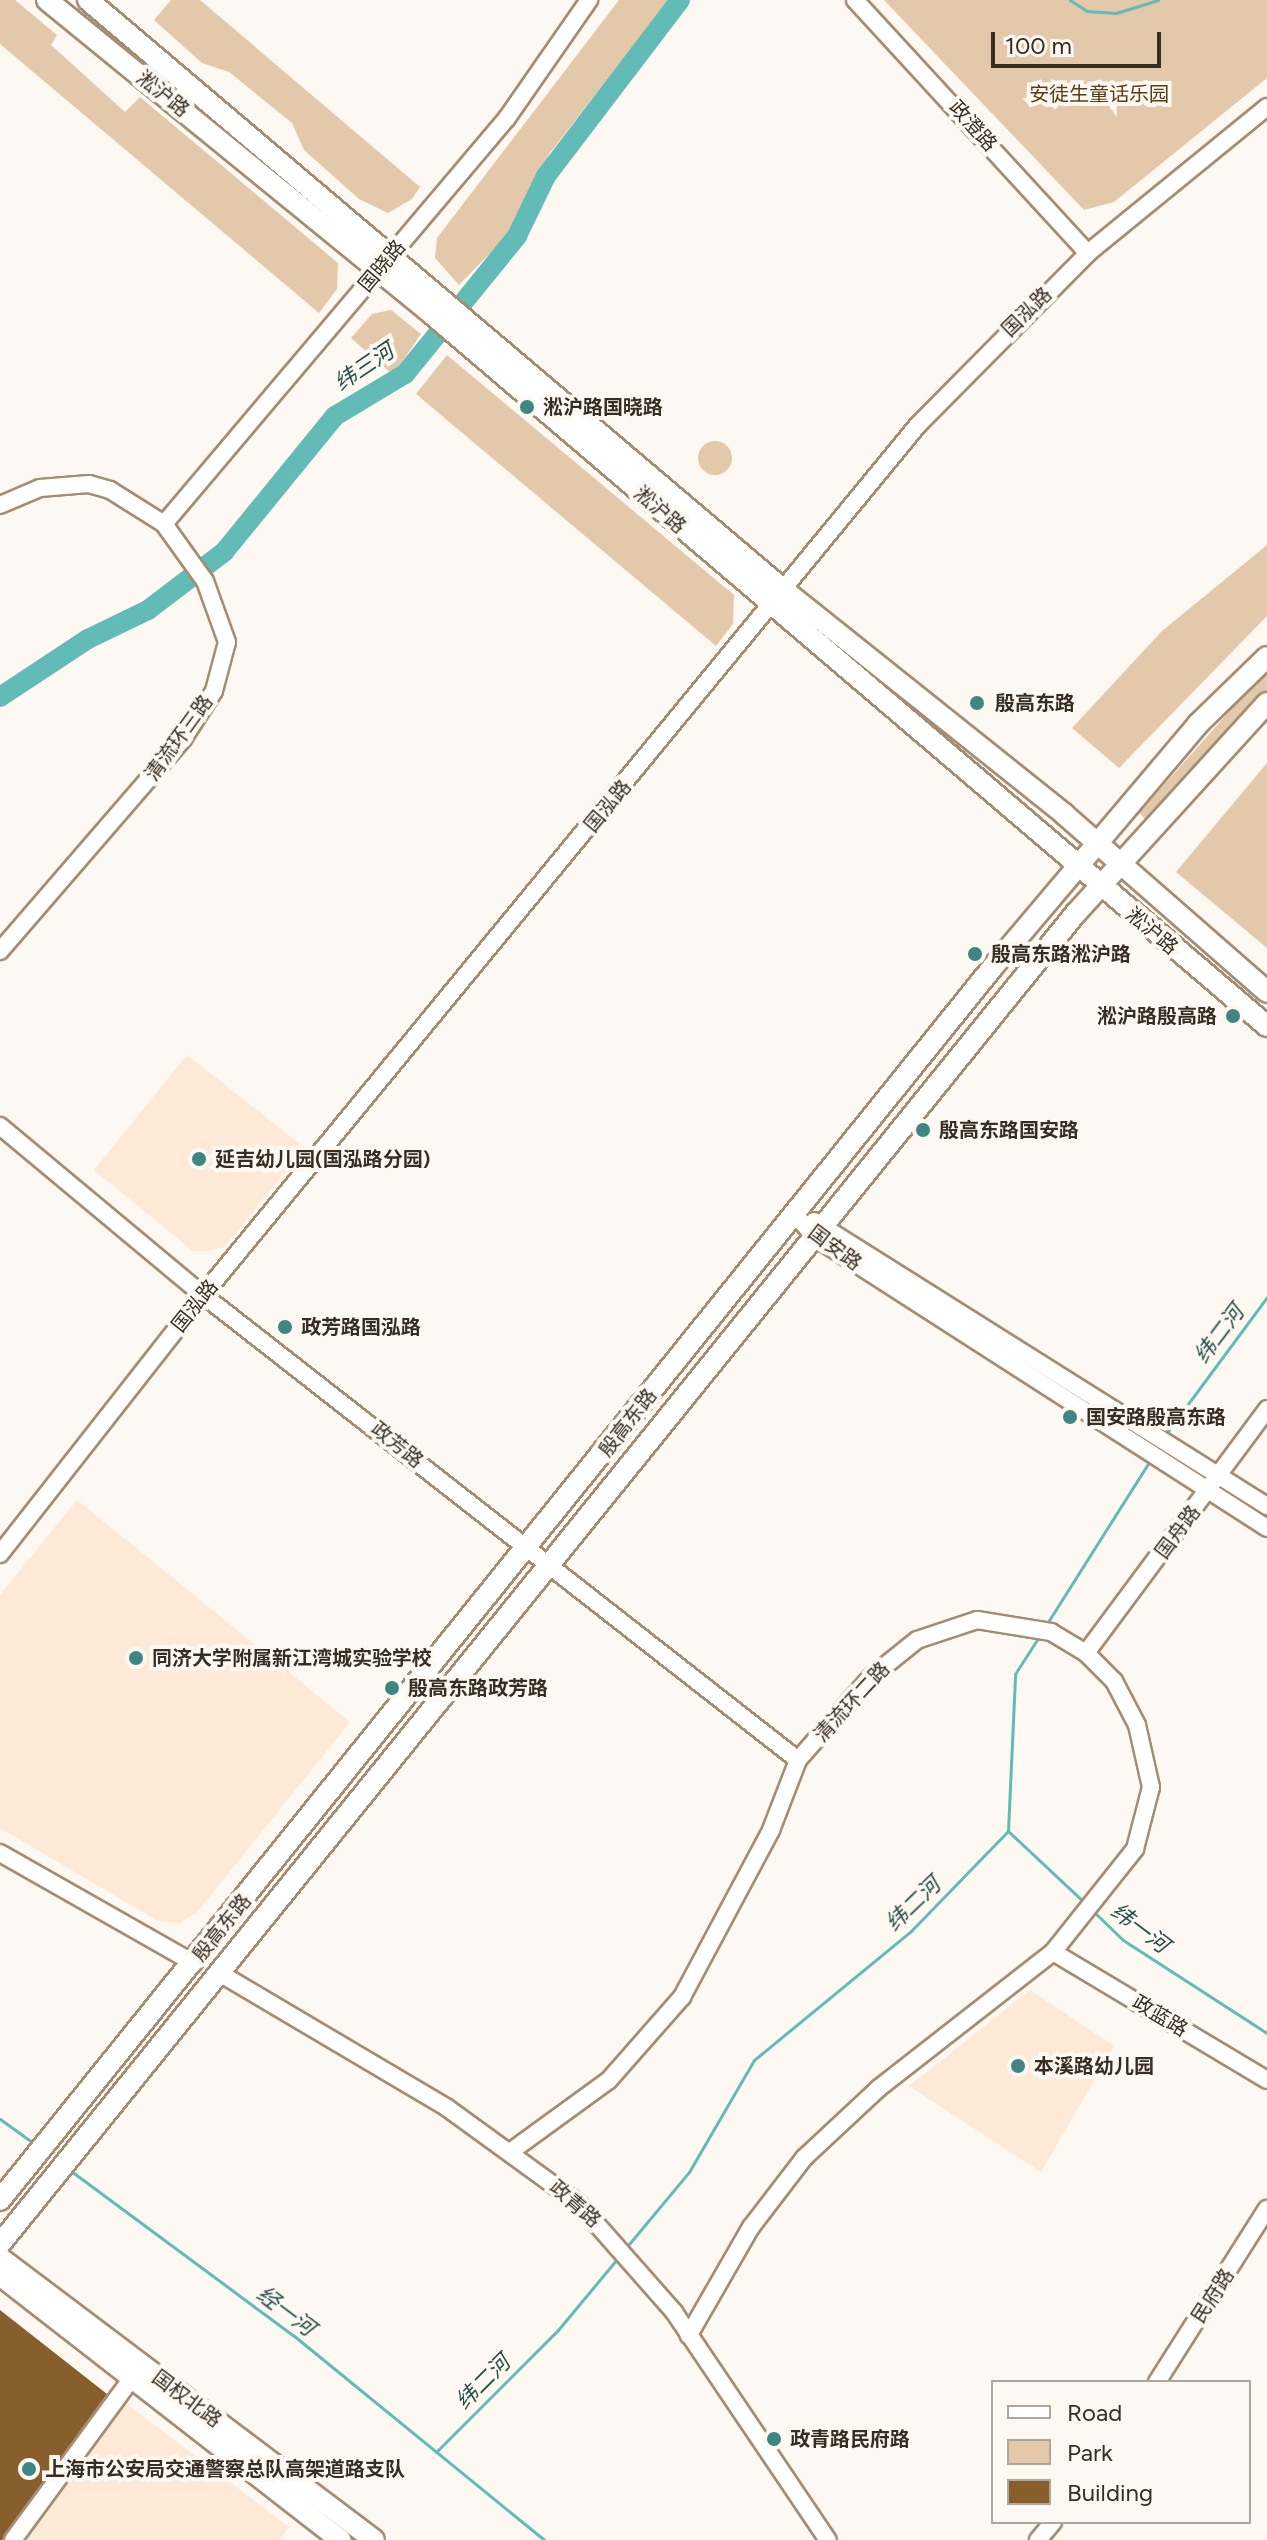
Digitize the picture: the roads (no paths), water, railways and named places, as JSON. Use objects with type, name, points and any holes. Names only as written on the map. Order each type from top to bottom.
[{"type":"main road","name":"淞沪路","points":[[47,0],[379,271],[440,308]]},
{"type":"main road","name":"淞沪路","points":[[88,0],[393,254],[440,308],[779,599],[1079,865],[1267,1026]]},
{"type":"main road","name":"淞沪路","points":[[779,599],[1097,843],[1267,992]]},
{"type":"main road","name":"殷高东路","points":[[0,2200],[528,1551],[794,1213],[1097,843],[1198,724],[1267,657]]},
{"type":"main road","name":"殷高东路","points":[[0,2244],[1119,865],[1267,703]]},
{"type":"main road","name":"国权北路","points":[[0,2258],[374,2540]]},
{"type":"main road","name":"国权北路","points":[[0,2275],[130,2381],[341,2540]]},
{"type":"street","name":"国晓路","points":[[164,524],[507,118],[589,0]]},
{"type":"street","name":"政澄路","points":[[855,0],[1088,253]]},
{"type":"street","name":"国泓路","points":[[0,1554],[203,1295],[963,375],[1088,253],[1267,107]]},
{"type":"street","name":"清流环三路","points":[[0,505],[40,488],[89,484],[164,524],[190,561],[218,611],[227,642],[224,666],[202,711],[60,888],[0,951]]},
{"type":"street","name":"政芳路","points":[[0,1126],[203,1295],[798,1760]]},
{"type":"street","name":"国安路","points":[[794,1213],[1181,1462],[1209,1491],[1267,1528]]},
{"type":"street","name":"国舟路","points":[[1086,1653],[1267,1409]]},
{"type":"street","name":"国安路","points":[[1181,1462],[1220,1475],[1267,1506]]},
{"type":"street","name":"清流环二路","points":[[510,2152],[609,2080],[682,1997],[771,1830],[798,1760],[905,1647],[977,1620],[1051,1632],[1086,1653],[1114,1681],[1137,1725],[1151,1787],[1135,1849],[1100,1900],[1053,1952],[879,2088],[804,2158],[751,2227],[689,2335]]},
{"type":"street","points":[[0,1853],[194,1963]]},
{"type":"street","name":"政蓝路","points":[[1053,1952],[1267,2080]]},
{"type":"street","name":"政青路","points":[[221,1974],[446,2107],[510,2152],[613,2238],[689,2335],[828,2540]]},
{"type":"street","name":"民府路","points":[[1158,2380],[1267,2209]]},
{"type":"street","points":[[13,2540],[130,2381]]},
{"type":"street","points":[[1038,2540],[1051,2524]]},
{"type":"waterway","name":"纬三河","points":[[0,697],[88,639],[148,610],[224,552],[335,416],[405,374],[517,236],[546,176],[680,0]]},
{"type":"waterway","name":"纬三河","points":[[1070,0],[1087,11],[1116,13],[1158,0]]},
{"type":"waterway","name":"纬二河","points":[[1165,1435],[1267,1297]]},
{"type":"waterway","name":"纬二河","points":[[1046,1625],[1151,1459]]},
{"type":"waterway","name":"纬二河","points":[[624,2250],[689,2172],[754,2060],[911,1931],[1008,1831],[1015,1674],[1040,1635]]},
{"type":"waterway","name":"纬一河","points":[[1008,1831],[1086,1904]]},
{"type":"waterway","name":"纬一河","points":[[1094,1912],[1123,1940],[1267,2033]]},
{"type":"waterway","name":"经一河","points":[[0,2119],[36,2145]]},
{"type":"waterway","name":"经一河","points":[[71,2171],[293,2335],[544,2540]]},
{"type":"waterway","name":"纬二河","points":[[436,2452],[558,2330],[617,2259]]},
{"type":"place","name":"淞沪路国晓路","points":[[527,407]]},
{"type":"place","name":"殷高东路","points":[[977,703]]},
{"type":"place","name":"殷高东路淞沪路","points":[[975,954]]},
{"type":"place","name":"淞沪路殷高路","points":[[1233,1016]]},
{"type":"place","name":"殷高东路国安路","points":[[923,1130]]},
{"type":"place","name":"延吉幼儿园(国泓路分园)","points":[[199,1159]]},
{"type":"place","name":"政芳路国泓路","points":[[285,1327]]},
{"type":"place","name":"国安路殷高东路","points":[[1070,1417]]},
{"type":"place","name":"同济大学附属新江湾城实验学校","points":[[136,1658]]},
{"type":"place","name":"殷高东路政芳路","points":[[392,1688]]},
{"type":"place","name":"本溪路幼儿园","points":[[1018,2066]]},
{"type":"place","name":"政青路民府路","points":[[774,2439]]},
{"type":"place","name":"上海市公安局交通警察总队高架道路支队","points":[[29,2469]]},
{"type":"park label","name":"安徒生童话乐园","points":[[1099,94]]}]
